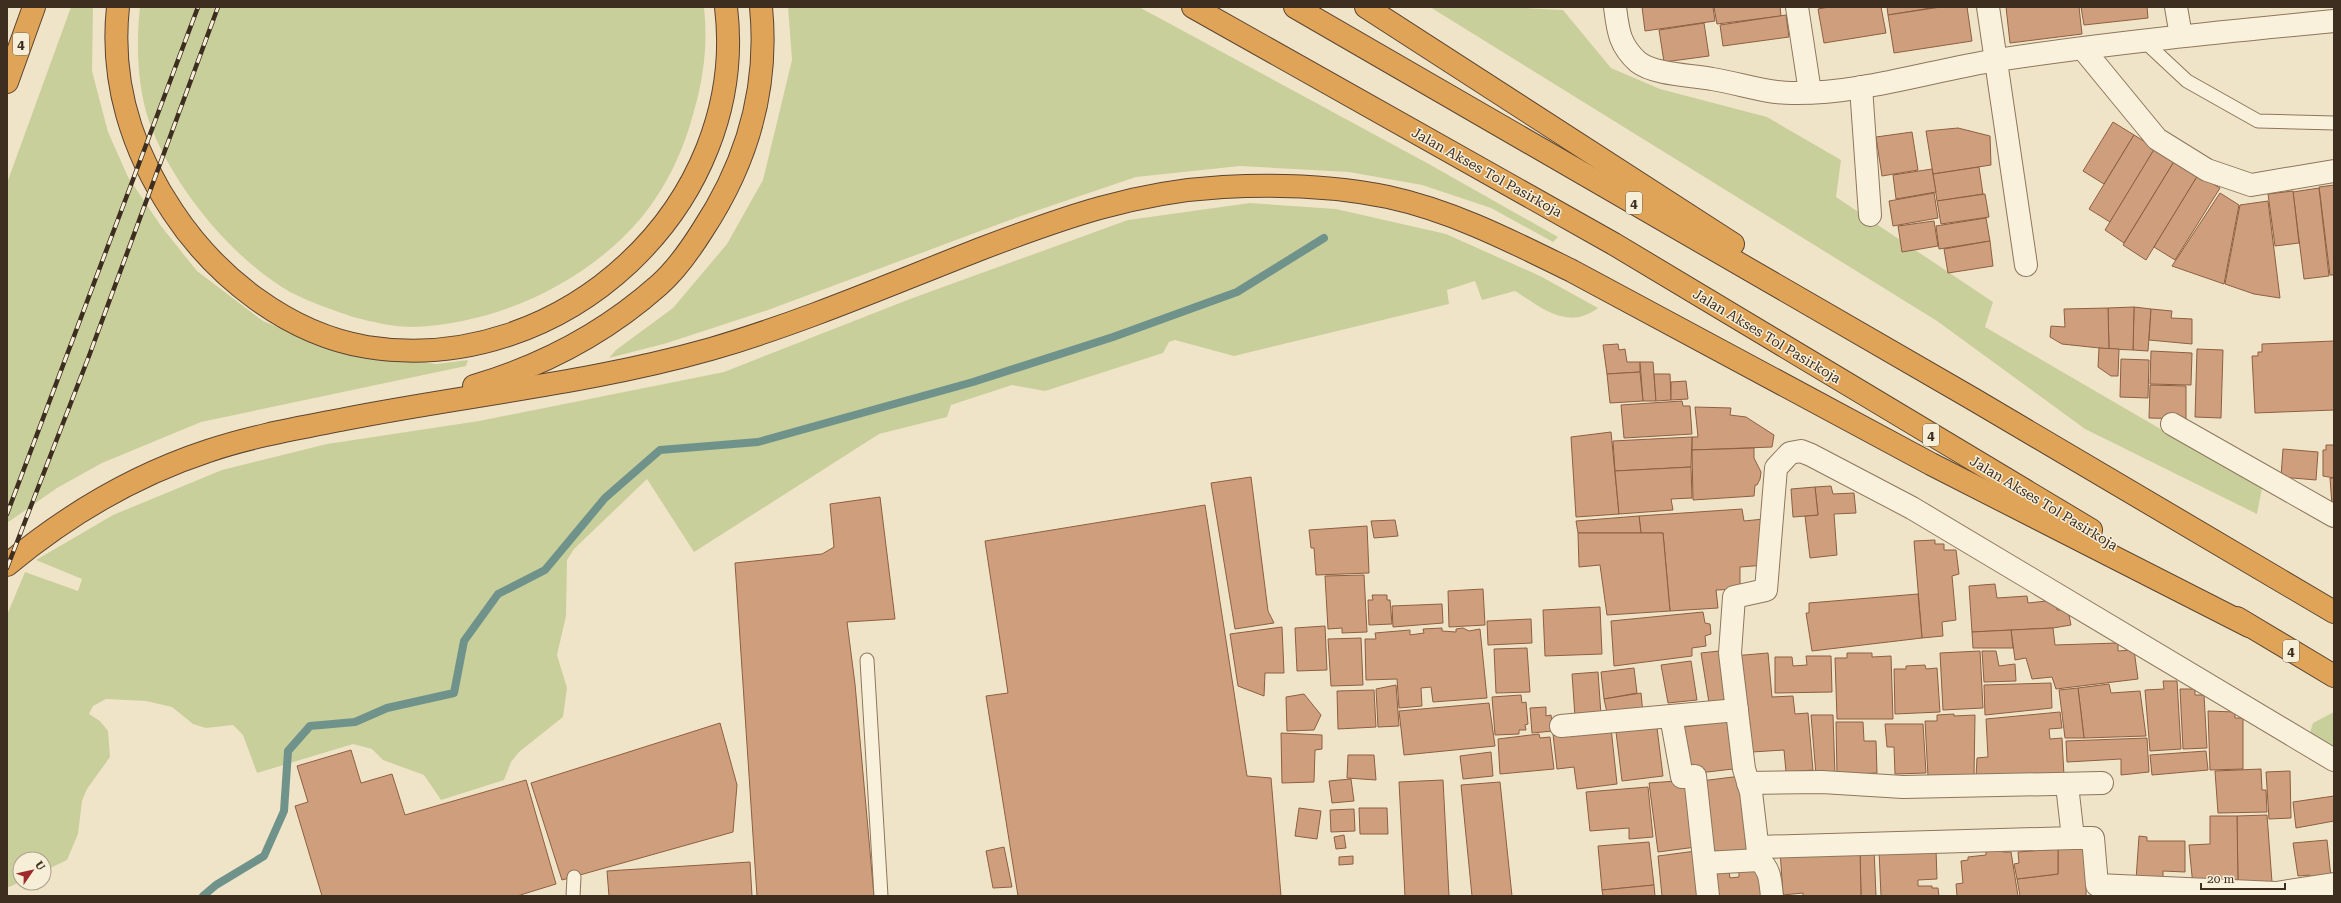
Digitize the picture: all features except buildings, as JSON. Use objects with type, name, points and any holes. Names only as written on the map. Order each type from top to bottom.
[{"type":"highway","name":"4","points":[[7,82],[34,7]]},
{"type":"highway","points":[[118,7],[117,64],[123,104],[137,148],[157,189],[184,228],[221,270],[247,293],[282,315],[326,335],[366,347],[404,350],[445,349],[480,343],[517,332],[559,313],[593,293],[628,266],[656,237],[702,165],[717,123],[726,74],[728,28],[726,7]]},
{"type":"highway","points":[[374,413],[442,396],[526,368],[567,349],[598,332],[660,284],[689,252],[711,218],[728,188],[744,152],[756,110],[762,66],[761,7]]},
{"type":"highway","name":"Jalan Akses Tol Pasirkoja","points":[[1193,7],[1614,244],[2334,676]]},
{"type":"highway","name":"4","points":[[1295,7],[1973,399],[2334,612]]},
{"type":"highway","points":[[1366,7],[1973,399]]},
{"type":"highway","points":[[7,565],[54,529],[92,504],[176,462],[250,438],[374,413],[613,373],[712,348],[774,328],[1046,224],[1128,199],[1190,189],[1304,186],[1345,190],[1390,197],[1437,211],[1526,248],[1572,271],[1931,464],[2249,626]]},
{"type":"street","points":[[1615,7],[1619,39],[1638,62],[1652,68],[1720,80],[1766,92],[1810,92],[1860,87],[1996,60],[2143,40],[2334,21]]},
{"type":"street","points":[[1797,7],[1810,92]]},
{"type":"street","points":[[1988,7],[2026,265]]},
{"type":"street","points":[[2176,7],[2181,36]]},
{"type":"street","points":[[2083,49],[2157,139],[2207,170],[2251,185],[2334,171]]},
{"type":"street","points":[[1860,87],[1870,215]]},
{"type":"street","points":[[2172,424],[2334,516]]},
{"type":"street","points":[[1772,896],[1770,875],[1759,854],[1748,783],[1744,769],[1730,653],[1734,597],[1766,590],[1776,468],[1790,453],[1801,451],[1912,508],[2334,760]]},
{"type":"street","points":[[1561,726],[1737,710]]},
{"type":"street","points":[[1671,716],[1682,777],[1696,776],[1708,896]]},
{"type":"street","points":[[1748,783],[1822,782],[1903,788],[2102,783]]},
{"type":"street","points":[[2067,785],[2073,838]]},
{"type":"street","points":[[1705,863],[1759,854],[2093,838],[2096,885],[2276,893],[2334,884]]},
{"type":"lane","points":[[2143,40],[2187,81],[2258,121],[2334,123]]},
{"type":"lane","points":[[867,660],[881,896]]},
{"type":"lane","points":[[573,896],[574,877]]},
{"type":"green space","points":[[71,7],[93,7],[92,71],[108,132],[128,177],[161,226],[197,271],[263,321],[338,352],[437,364],[468,360],[466,366],[201,422],[102,463],[57,488],[7,523],[7,183]]},
{"type":"green space","points":[[140,7],[704,7],[706,33],[703,72],[690,125],[680,153],[667,181],[641,218],[619,241],[594,262],[567,280],[539,295],[509,308],[446,324],[414,327],[399,326],[353,317],[321,306],[290,292],[268,278],[247,260],[206,218],[172,170],[149,121],[142,93],[138,64]]},
{"type":"green space","points":[[788,7],[1139,7],[1427,163],[1558,237],[1553,242],[1491,208],[1422,185],[1349,172],[1240,166],[1136,177],[1018,217],[768,310],[667,343],[609,358],[616,350],[673,308],[727,244],[763,180],[792,60]]},
{"type":"green space","points":[[1430,7],[1504,7],[1563,10],[1611,68],[1660,89],[1767,117],[1841,160],[1836,197],[1993,302],[1985,327],[2262,488],[2257,514],[2085,429],[1937,321]]},
{"type":"green space","points":[[1250,203],[1336,209],[1446,234],[1540,276],[1598,308],[1587,315],[1565,317],[1545,310],[1515,291],[1482,300],[1475,281],[1447,290],[1449,304],[1234,356],[1175,340],[1169,342],[1163,353],[1045,391],[1012,385],[951,405],[947,417],[879,434],[694,552],[647,479],[574,549],[567,560],[566,616],[557,655],[567,688],[563,717],[519,752],[511,762],[504,780],[441,800],[424,775],[383,760],[372,749],[353,744],[257,773],[243,735],[233,725],[206,728],[193,724],[172,707],[146,701],[106,699],[93,706],[89,714],[100,721],[108,731],[110,757],[87,789],[82,801],[78,834],[67,860],[52,867],[52,851],[12,851],[12,886],[7,888],[7,615],[25,572],[78,591],[82,579],[36,560],[113,515],[222,470],[327,444],[479,421],[724,372],[910,299],[1128,220]]},
{"type":"green space","points":[[2334,712],[2334,751],[2309,736],[2313,723]]},
{"type":"waterway","points":[[203,896],[216,885],[264,856],[284,811],[288,751],[310,726],[355,722],[387,708],[454,693],[464,641],[498,594],[545,570],[605,498],[660,450],[758,442],[973,382],[1113,337],[1237,292],[1324,238]]},
{"type":"railway","points":[[7,514],[198,7]]},
{"type":"railway","points":[[7,568],[89,356],[218,7]]}]
